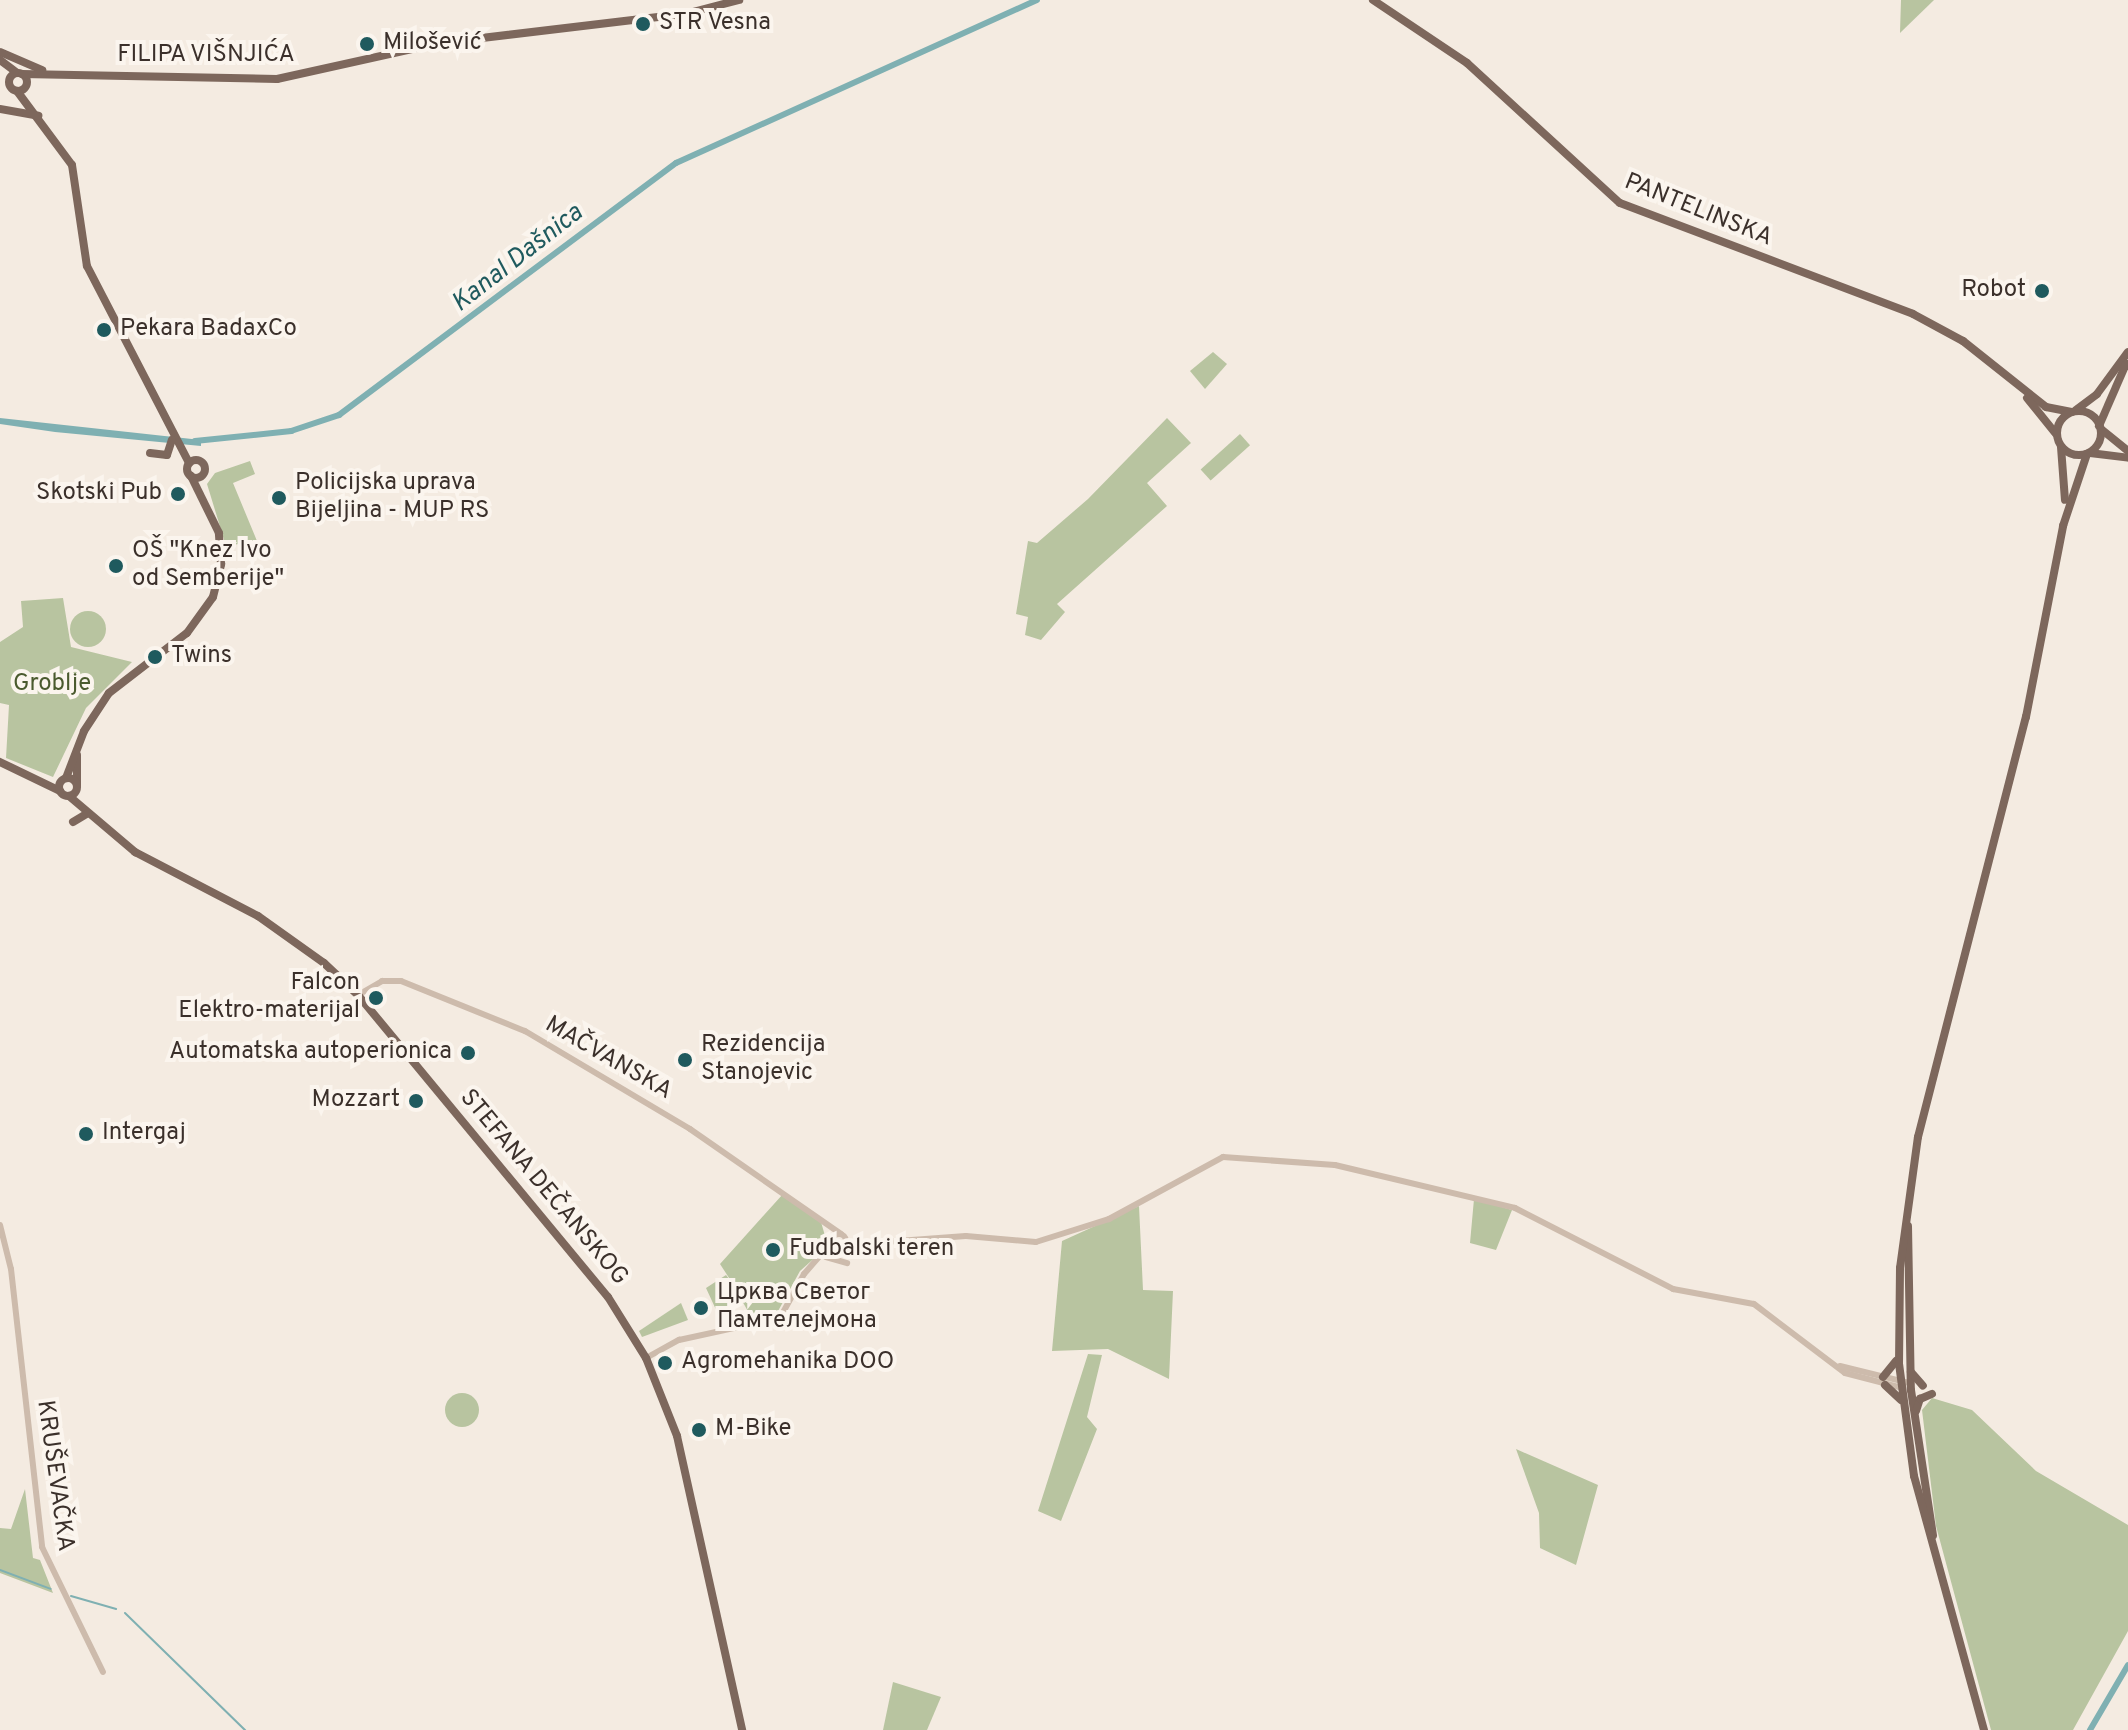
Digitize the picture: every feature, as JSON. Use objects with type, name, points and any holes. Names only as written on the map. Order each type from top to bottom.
[{"type":"main road","name":"FILIPA VIŠNJIĆA","points":[[50,73],[277,79],[440,43],[685,14],[739,0]]},
{"type":"main road","name":"PANTELINSKA","points":[[1373,0],[1467,63],[1620,203],[1913,314],[2004,375]]},
{"type":"main road","points":[[0,52],[50,73]]},
{"type":"main road","points":[[0,60],[20,78],[32,108]]},
{"type":"main road","points":[[0,68],[20,78],[50,73]]},
{"type":"main road","points":[[17,91],[20,78]]},
{"type":"main road","points":[[17,91],[20,78]]},
{"type":"main road","points":[[17,91],[39,116],[74,170],[87,266],[175,446],[192,462],[205,466],[206,503]]},
{"type":"main road","points":[[0,109],[39,116]]},
{"type":"main road","points":[[2056,434],[2073,412],[2102,388],[2128,352]]},
{"type":"main road","points":[[2063,526],[2088,454],[2128,361]]},
{"type":"main road","points":[[2004,375],[2046,407],[2092,416],[2128,451]]},
{"type":"main road","points":[[1937,1563],[1914,1420],[1899,1353],[1907,1212],[1935,1064],[2026,717],[2063,526],[2068,478],[2056,434],[2004,375]]},
{"type":"main road","points":[[150,453],[167,455],[175,446]]},
{"type":"main road","points":[[2061,446],[2088,454],[2128,458]]},
{"type":"main road","points":[[60,791],[77,750],[109,693],[187,633],[211,601],[221,547],[206,503],[191,476],[192,462]]},
{"type":"main road","points":[[191,476],[203,475]]},
{"type":"main road","points":[[77,750],[77,786],[96,821]]},
{"type":"main road","name":"STEFANA DEČANSKOG","points":[[0,762],[69,796],[138,854],[289,936],[358,995],[585,1266],[646,1358],[677,1436],[699,1519],[742,1730]]},
{"type":"main road","points":[[29,776],[65,779],[77,786]]},
{"type":"main road","points":[[69,796],[77,786]]},
{"type":"main road","points":[[73,822],[88,813]]},
{"type":"main road","points":[[1907,1212],[1909,1365],[1902,1402],[1937,1563],[1984,1730]]},
{"type":"main road","points":[[1899,1353],[1884,1381],[1902,1402]]},
{"type":"main road","points":[[1909,1365],[1923,1386]]},
{"type":"main road","points":[[1914,1420],[1919,1401],[1932,1394]]},
{"type":"street","name":"MAČVANSKA","points":[[358,995],[382,981],[401,981],[525,1031],[690,1129],[823,1218],[843,1235]]},
{"type":"street","points":[[837,1244],[966,1236],[1036,1242],[1109,1219],[1223,1157],[1335,1165],[1515,1208],[1673,1289],[1761,1308],[1832,1364],[1906,1385]]},
{"type":"street","points":[[823,1218],[837,1244]]},
{"type":"street","name":"KRUŠEVAČKA","points":[[0,1225],[11,1269],[42,1547],[103,1672]]},
{"type":"street","points":[[837,1244],[843,1235]]},
{"type":"street","points":[[646,1358],[679,1340],[775,1320],[843,1235]]},
{"type":"street","points":[[843,1235],[865,1244]]},
{"type":"street","points":[[823,1258],[847,1263]]},
{"type":"green space","points":[[1901,0],[1934,0],[1900,33]]},
{"type":"green space","points":[[1213,352],[1227,364],[1205,389],[1190,371]]},
{"type":"green space","points":[[1167,418],[1191,443],[1147,483],[1167,506],[1057,604],[1065,612],[1041,640],[1025,635],[1028,617],[1016,614],[1028,541],[1037,543],[1088,499]]},
{"type":"green space","points":[[1240,434],[1250,445],[1211,481],[1201,469]]},
{"type":"green space","points":[[250,461],[255,474],[233,483],[257,541],[226,546],[207,484],[215,473]]},
{"type":"green space","name":"Groblje","points":[[63,598],[71,647],[132,662],[86,708],[53,777],[6,758],[9,705],[0,703],[0,642],[23,627],[21,601]]},
{"type":"green space","points":[[88,611],[101,616],[106,629],[101,642],[88,647],[75,642],[70,629],[75,616]]},
{"type":"green space","name":"Fudbalski teren","points":[[783,1194],[821,1222],[828,1246],[800,1271],[777,1313],[754,1322],[736,1290],[727,1295],[732,1308],[718,1314],[706,1288],[726,1275],[733,1284],[720,1264]]},
{"type":"green space","points":[[1474,1199],[1512,1210],[1496,1250],[1470,1243]]},
{"type":"green space","points":[[1139,1206],[1143,1290],[1173,1291],[1169,1379],[1108,1349],[1052,1351],[1062,1241]]},
{"type":"green space","points":[[681,1303],[688,1320],[642,1337],[639,1331]]},
{"type":"green space","points":[[1088,1354],[1102,1355],[1087,1417],[1097,1429],[1061,1521],[1038,1511]]},
{"type":"green space","points":[[462,1393],[474,1398],[479,1410],[474,1422],[462,1427],[450,1422],[445,1410],[450,1398]]},
{"type":"green space","points":[[1932,1398],[1972,1410],[2036,1471],[2128,1525],[2128,1631],[2073,1730],[1991,1730],[1936,1526],[1922,1410]]},
{"type":"green space","points":[[1516,1449],[1598,1485],[1576,1565],[1540,1548],[1539,1513]]},
{"type":"green space","points":[[25,1489],[33,1558],[40,1560],[53,1593],[0,1573],[0,1528],[11,1529]]},
{"type":"green space","points":[[893,1682],[941,1697],[927,1730],[883,1730]]},
{"type":"water","points":[[0,418],[201,440],[201,446],[55,432],[0,424]]},
{"type":"waterway","name":"Kanal Dašnica","points":[[195,441],[291,431],[339,415],[676,163],[1037,0]]},
{"type":"waterway","points":[[0,1570],[51,1589]]},
{"type":"waterway","points":[[71,1596],[116,1609]]},
{"type":"waterway","points":[[125,1613],[245,1730]]},
{"type":"waterway","points":[[2090,1730],[2128,1665]]},
{"type":"place","name":"STR Vesna","points":[[643,24]]},
{"type":"place","name":"Milošević","points":[[367,44]]},
{"type":"place","name":"Robot","points":[[2042,291]]},
{"type":"place","name":"Pekara BadaxCo","points":[[104,330]]},
{"type":"place","name":"Skotski Pub","points":[[178,494]]},
{"type":"place","name":"Policijska uprava Bijeljina - MUP RS","points":[[279,498]]},
{"type":"place","name":"OŠ \"Knez Ivo od Semberije\"","points":[[116,566]]},
{"type":"place","name":"Twins","points":[[155,657]]},
{"type":"place","name":"Falcon Elektro-materijal","points":[[376,998]]},
{"type":"place","name":"Automatska autoperionica","points":[[468,1053]]},
{"type":"place","name":"Rezidencija Stanojevic","points":[[685,1060]]},
{"type":"place","name":"Mozzart","points":[[416,1101]]},
{"type":"place","name":"Intergaj","points":[[86,1134]]},
{"type":"place","name":"Fudbalski teren","points":[[773,1250]]},
{"type":"place","name":"Црква Светог Памтелејмона","points":[[701,1308]]},
{"type":"place","name":"Agromehanika DOO","points":[[665,1363]]},
{"type":"place","name":"M-Bike","points":[[699,1430]]}]
